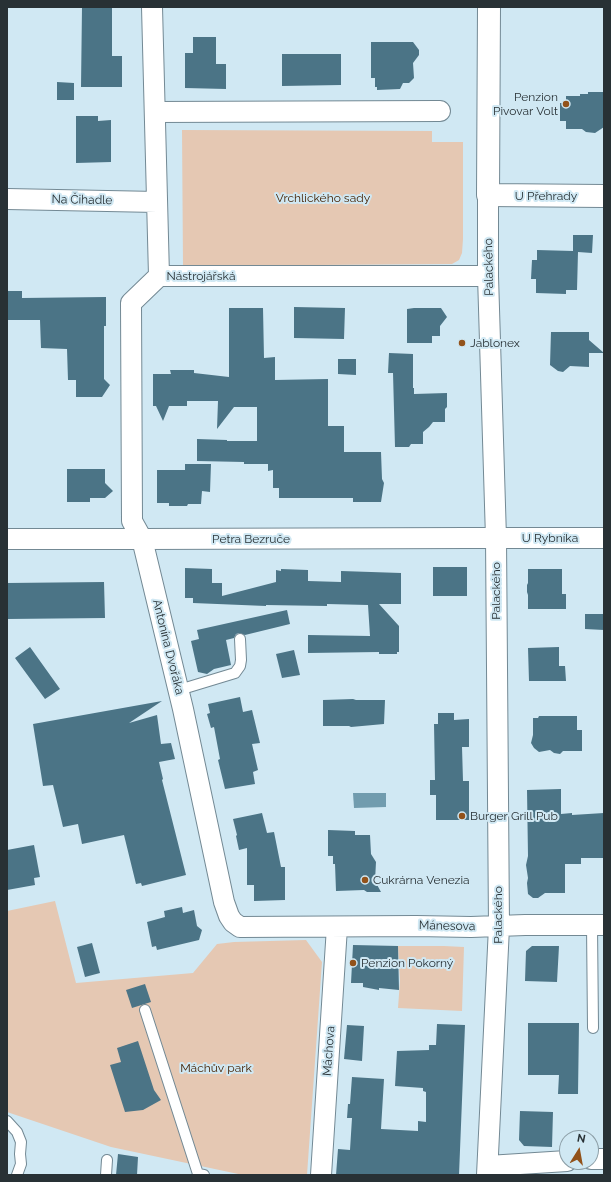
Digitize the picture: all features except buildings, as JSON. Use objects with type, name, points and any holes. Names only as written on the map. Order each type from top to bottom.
[{"type":"street","name":"Nástrojářská","points":[[152,7],[159,276],[488,276]]},
{"type":"street","name":"Palackého","points":[[488,1170],[499,927],[496,538],[488,276],[489,7]]},
{"type":"street","points":[[155,112],[440,111]]},
{"type":"street","name":"U Přehrady","points":[[488,195],[604,196]]},
{"type":"street","name":"Na Čihadle","points":[[7,199],[157,202]]},
{"type":"street","name":"Antonína Dvořáka","points":[[159,276],[131,303],[132,521],[142,539],[178,690],[224,902],[229,916],[233,922],[240,927],[337,927]]},
{"type":"street","name":"Petra Bezruče","points":[[7,539],[496,538]]},
{"type":"street","name":"U Rybníka","points":[[496,538],[604,538]]},
{"type":"street","name":"Mánesova","points":[[337,927],[499,927],[525,925],[598,925]]},
{"type":"street","name":"Máchova","points":[[321,1175],[337,927]]},
{"type":"street","points":[[488,1170],[559,1162]]},
{"type":"lane","points":[[178,690],[235,673],[240,666],[241,660],[240,639]]},
{"type":"lane","points":[[593,1028],[598,925]]},
{"type":"lane","points":[[145,1010],[198,1174],[204,1175]]},
{"type":"lane","points":[[7,1121],[17,1132],[21,1142],[21,1164],[17,1175]]},
{"type":"lane","points":[[106,1175],[107,1160]]},
{"type":"green space","name":"Vrchlického sady","points":[[182,130],[432,131],[432,142],[463,142],[463,239],[462,253],[459,260],[452,264],[183,266]]},
{"type":"green space","name":"Máchův park","points":[[55,901],[76,983],[193,973],[217,944],[234,942],[306,940],[322,962],[307,1175],[243,1175],[111,1147],[7,1112],[7,911]]},
{"type":"green space","points":[[398,946],[464,947],[462,1011],[398,1008],[400,981]]},
{"type":"water","points":[[353,793],[386,793],[386,807],[354,808]]},
{"type":"place","name":"Penzion Pivovar Volt","points":[[566,104]]},
{"type":"place","name":"Jablonex","points":[[462,343]]},
{"type":"place","name":"Burger Grill Pub","points":[[462,816]]},
{"type":"place","name":"Cukrárna Venezia","points":[[365,880]]},
{"type":"place","name":"Penzion Pokorný","points":[[353,963]]}]
